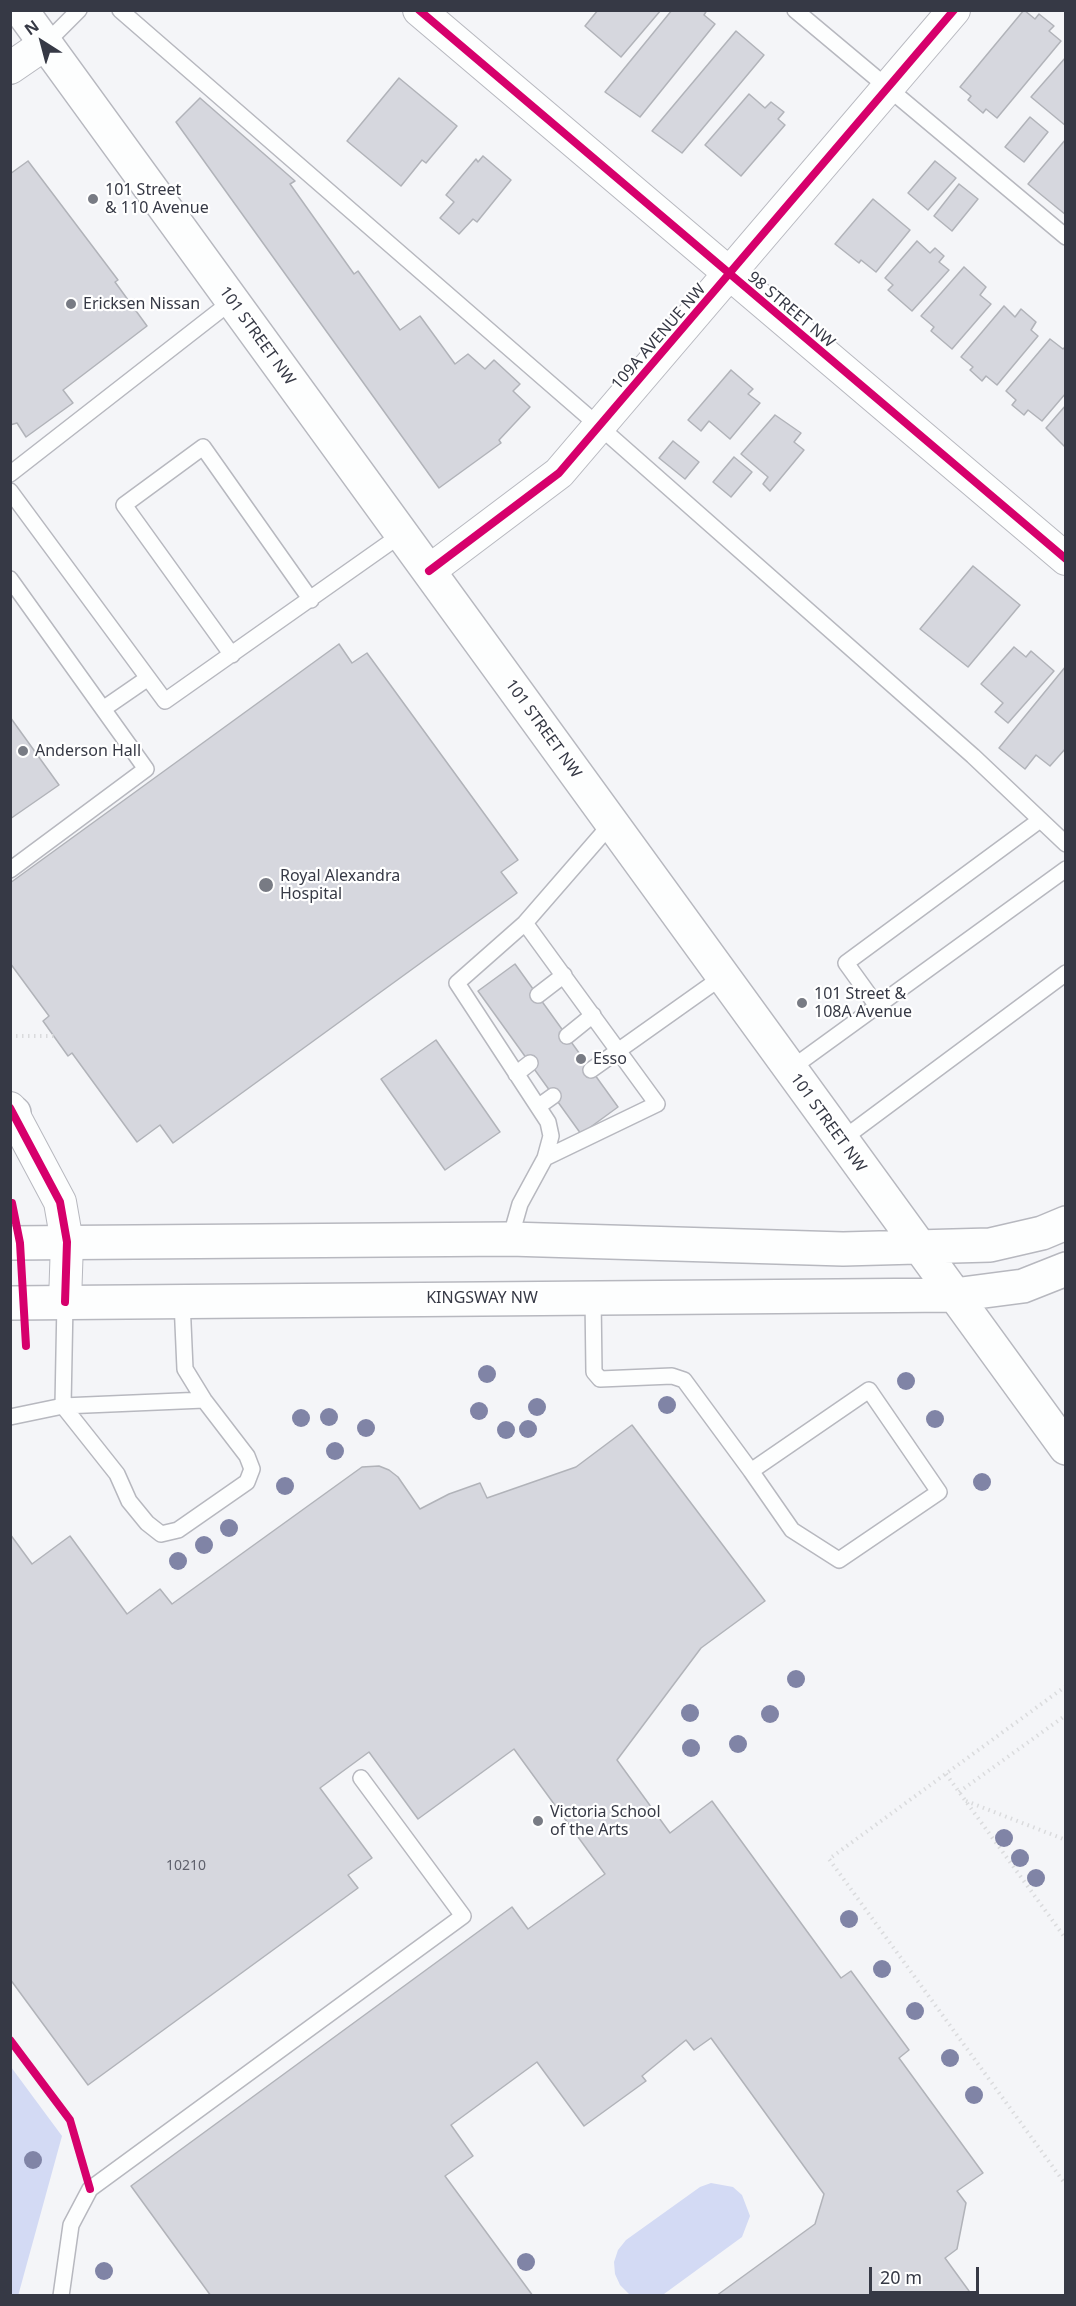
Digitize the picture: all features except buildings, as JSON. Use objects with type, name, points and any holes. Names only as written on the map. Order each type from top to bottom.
[{"type":"main road","name":"101 STREET NW","points":[[21,10],[1065,1448]]},
{"type":"main road","points":[[10,1243],[510,1239],[843,1249],[990,1245],[1042,1233],[1065,1223]]},
{"type":"main road","name":"KINGSWAY NW","points":[[10,1303],[954,1295],[1023,1286],[1065,1269]]},
{"type":"street","name":"98 STREET NW","points":[[419,10],[729,276],[1065,559]]},
{"type":"street","name":"109A AVENUE NW","points":[[429,571],[541,489],[600,427],[954,10]]},
{"type":"street","points":[[10,69],[45,44]]},
{"type":"street","points":[[12,1116],[60,1202],[67,1242],[65,1302]]},
{"type":"lane","points":[[45,44],[79,10]]},
{"type":"lane","points":[[120,10],[600,427],[973,756],[1065,844]]},
{"type":"lane","points":[[795,10],[1065,237]]},
{"type":"lane","points":[[10,474],[232,301]]},
{"type":"lane","points":[[232,655],[124,505],[203,447],[311,600]]},
{"type":"lane","points":[[10,491],[165,701],[402,534]]},
{"type":"lane","points":[[10,579],[146,769],[10,870]]},
{"type":"lane","points":[[104,709],[148,678]]},
{"type":"lane","points":[[877,1006],[846,963],[1040,820]]},
{"type":"lane","points":[[510,1239],[520,1204],[545,1158],[551,1136],[548,1122],[516,1074],[496,1028],[456,983],[525,923],[611,824]]},
{"type":"lane","points":[[789,1070],[1065,869]]},
{"type":"lane","points":[[525,923],[657,1104],[545,1158]]},
{"type":"lane","points":[[840,1141],[1065,973]]},
{"type":"lane","points":[[538,995],[564,975]]},
{"type":"lane","points":[[591,1070],[722,977]]},
{"type":"lane","points":[[567,1036],[593,1015]]},
{"type":"lane","points":[[516,1074],[530,1063]]},
{"type":"lane","points":[[539,1106],[553,1096]]},
{"type":"lane","points":[[593,1298],[594,1372],[600,1379],[672,1376],[684,1380],[792,1530],[839,1560],[939,1492],[869,1390],[751,1471]]},
{"type":"lane","points":[[65,1302],[63,1406],[117,1474],[129,1501],[147,1523],[161,1534],[178,1530],[247,1482],[252,1469],[247,1456],[204,1400],[185,1369],[183,1301]]},
{"type":"lane","points":[[10,1417],[63,1406],[204,1400]]},
{"type":"lane","points":[[62,2295],[71,2226],[90,2189],[463,1916],[361,1778]]},
{"type":"path","points":[[10,1036],[55,1036]]},
{"type":"path","points":[[1065,1686],[829,1859],[1065,2185]]},
{"type":"path","points":[[958,1792],[1065,1716]]},
{"type":"path","points":[[946,1774],[1065,1939]]},
{"type":"path","points":[[964,1800],[1065,1840]]},
{"type":"shaded area","points":[[11,2067],[62,2136],[18,2296],[10,2295]]},
{"type":"shaded area","points":[[711,2183],[733,2187],[742,2195],[750,2216],[742,2237],[664,2294],[629,2294],[620,2285],[615,2274],[614,2262],[618,2250],[626,2240],[700,2187]]},
{"type":"cycle path","points":[[419,10],[1066,559]]},
{"type":"cycle path","points":[[429,571],[559,473],[954,10]]},
{"type":"cycle path","points":[[10,1108],[60,1202],[67,1242],[65,1302]]},
{"type":"cycle path","points":[[12,1203],[20,1243],[26,1346]]},
{"type":"cycle path","points":[[10,2040],[70,2120],[90,2189]]},
{"type":"place","name":"101 Street & 110 Avenue","points":[[93,199]]},
{"type":"place","name":"Ericksen Nissan","points":[[71,304]]},
{"type":"place","name":"Anderson Hall","points":[[23,751]]},
{"type":"place","name":"Royal Alexandra Hospital","points":[[266,885]]},
{"type":"place","name":"101 Street & 108A Avenue","points":[[802,1003]]},
{"type":"place","name":"Esso","points":[[581,1059]]},
{"type":"place","name":"Victoria School of the Arts","points":[[538,1821]]}]
